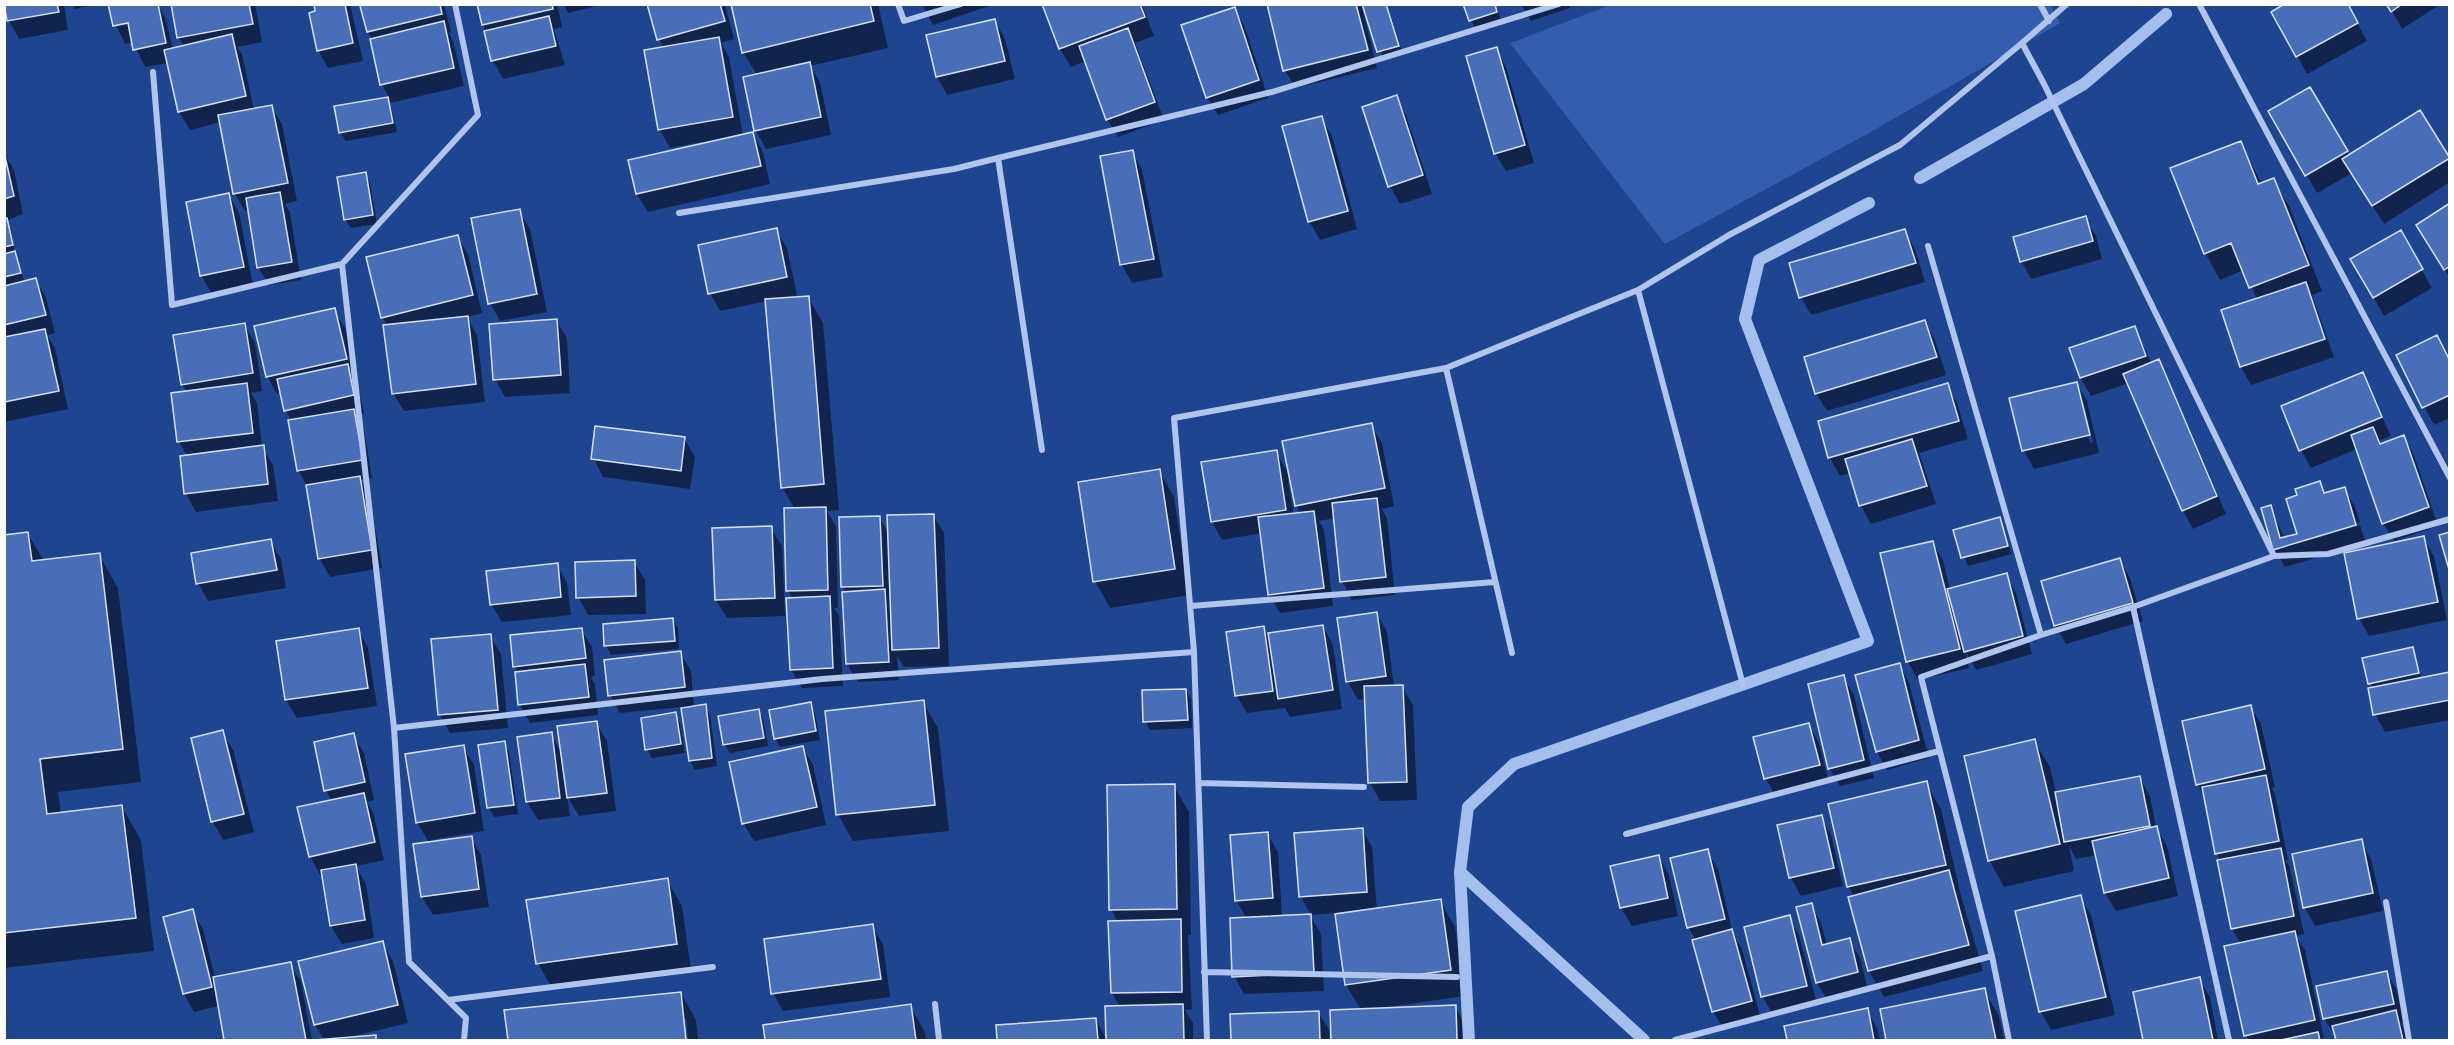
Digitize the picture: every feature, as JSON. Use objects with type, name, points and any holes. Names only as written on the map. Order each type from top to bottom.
[{"type":"street","points":[[153,72],[172,305],[342,264],[478,116],[455,4]]},
{"type":"street","points":[[898,4],[904,21],[961,4]]},
{"type":"street","points":[[679,213],[954,168],[998,158],[1272,92],[1559,4]]},
{"type":"street","points":[[2040,4],[2049,21]]},
{"type":"street","points":[[1207,1041],[1194,652],[1174,418],[1446,368],[1638,290],[1730,235],[1900,145],[2067,4]]},
{"type":"street","points":[[2199,4],[2450,478]]},
{"type":"street","points":[[2022,43],[2062,119],[2274,556]]},
{"type":"street","points":[[998,158],[1042,450]]},
{"type":"street","points":[[1928,246],[2041,635]]},
{"type":"street","points":[[342,264],[394,728],[409,962],[466,1018],[464,1041]]},
{"type":"street","points":[[1638,290],[1743,685]]},
{"type":"street","points":[[1446,368],[1512,653]]},
{"type":"street","points":[[2009,1041],[1992,956],[1921,677],[2041,635],[2133,607],[2274,556],[2328,554],[2450,519]]},
{"type":"street","points":[[1191,606],[1495,582]]},
{"type":"street","points":[[2133,607],[2229,1041]]},
{"type":"street","points":[[394,728],[822,679],[1194,652]]},
{"type":"street","points":[[1626,834],[1939,751]]},
{"type":"street","points":[[1199,783],[1364,787]]},
{"type":"street","points":[[2386,902],[2409,1041]]},
{"type":"street","points":[[1676,1041],[1992,956]]},
{"type":"street","points":[[448,1000],[713,967]]},
{"type":"street","points":[[1204,972],[1457,977]]},
{"type":"street","points":[[935,1004],[939,1041]]},
{"type":"shaded area","points":[[1613,4],[2050,4],[2060,23],[1869,133],[1665,244],[1510,43]]},
{"type":"building","points":[[4,4],[57,4],[59,12],[7,21]]},
{"type":"building","points":[[108,4],[158,4],[166,43],[133,50],[128,23],[113,26]]},
{"type":"building","points":[[171,4],[249,4],[253,24],[177,38]]},
{"type":"building","points":[[314,4],[345,4],[353,43],[317,51],[309,13],[315,11]]},
{"type":"building","points":[[364,4],[440,4],[442,14],[367,32],[360,6]]},
{"type":"building","points":[[477,4],[552,4],[553,9],[482,25]]},
{"type":"building","points":[[647,4],[720,4],[725,21],[657,40]]},
{"type":"building","points":[[731,4],[870,4],[874,21],[742,53]]},
{"type":"building","points":[[1042,4],[1140,4],[1145,17],[1059,49]]},
{"type":"building","points":[[1267,4],[1356,4],[1368,50],[1283,71]]},
{"type":"building","points":[[1362,4],[1386,4],[1399,46],[1377,52]]},
{"type":"building","points":[[1463,4],[1495,4],[1497,12],[1469,21]]},
{"type":"building","points":[[2284,4],[2348,4],[2358,23],[2296,57],[2271,12]]},
{"type":"building","points":[[2386,4],[2402,4],[2391,12]]},
{"type":"building","points":[[1235,7],[1259,80],[1206,98],[1181,25]]},
{"type":"building","points":[[549,16],[556,46],[491,61],[484,31]]},
{"type":"building","points":[[995,19],[1005,61],[936,77],[926,35]]},
{"type":"building","points":[[444,21],[454,68],[380,85],[370,39]]},
{"type":"building","points":[[1128,28],[1155,102],[1106,120],[1079,46]]},
{"type":"building","points":[[232,34],[246,96],[178,112],[164,50]]},
{"type":"building","points":[[719,37],[733,117],[658,130],[644,50]]},
{"type":"building","points":[[1497,47],[1525,145],[1494,154],[1466,56]]},
{"type":"building","points":[[810,62],[821,117],[754,131],[743,77]]},
{"type":"building","points":[[2310,87],[2348,151],[2305,176],[2268,111]]},
{"type":"building","points":[[1397,95],[1423,175],[1388,187],[1362,107]]},
{"type":"building","points":[[388,97],[393,123],[339,133],[334,106]]},
{"type":"building","points":[[272,105],[288,183],[233,194],[218,115]]},
{"type":"building","points":[[2420,110],[2450,158],[2372,206],[2342,159]]},
{"type":"building","points":[[1322,116],[1348,211],[1308,222],[1282,126]]},
{"type":"building","points":[[753,132],[761,166],[636,194],[628,160]]},
{"type":"building","points":[[2241,141],[2258,184],[2274,178],[2309,265],[2249,288],[2231,243],[2204,254],[2170,168]]},
{"type":"building","points":[[1133,150],[1154,259],[1120,265],[1100,156]]},
{"type":"building","points":[[4,152],[14,196],[4,199]]},
{"type":"building","points":[[366,172],[373,215],[344,220],[337,177]]},
{"type":"building","points":[[280,192],[292,262],[257,268],[246,198]]},
{"type":"building","points":[[229,193],[244,267],[200,276],[186,202]]},
{"type":"building","points":[[2450,203],[2450,266],[2444,270],[2416,225]]},
{"type":"building","points":[[520,209],[537,294],[488,304],[471,218]]},
{"type":"building","points":[[2086,216],[2093,241],[2020,262],[2013,237]]},
{"type":"building","points":[[7,218],[13,245],[4,247],[4,219]]},
{"type":"building","points":[[777,228],[787,277],[708,294],[698,245]]},
{"type":"building","points":[[1905,229],[1916,263],[1799,298],[1789,263]]},
{"type":"building","points":[[2401,230],[2423,269],[2373,298],[2350,259]]},
{"type":"building","points":[[458,235],[473,295],[381,318],[366,257]]},
{"type":"building","points":[[15,251],[21,273],[4,277],[4,254]]},
{"type":"building","points":[[36,278],[46,315],[4,325],[4,286]]},
{"type":"building","points":[[2306,282],[2325,339],[2240,367],[2221,310]]},
{"type":"building","points":[[809,296],[824,484],[781,488],[765,299]]},
{"type":"building","points":[[335,308],[347,359],[266,377],[254,326]]},
{"type":"building","points":[[468,316],[476,384],[392,394],[383,325]]},
{"type":"building","points":[[557,319],[561,375],[493,380],[489,324]]},
{"type":"building","points":[[1925,320],[1937,357],[1815,394],[1804,357]]},
{"type":"building","points":[[245,323],[253,373],[181,385],[173,335]]},
{"type":"building","points":[[2135,326],[2146,356],[2080,378],[2069,348]]},
{"type":"building","points":[[45,329],[59,391],[4,402],[4,337]]},
{"type":"building","points":[[2437,335],[2450,361],[2450,395],[2422,408],[2396,355]]},
{"type":"building","points":[[2159,359],[2217,496],[2182,511],[2123,374]]},
{"type":"building","points":[[348,364],[354,395],[284,411],[277,379]]},
{"type":"building","points":[[2363,372],[2382,417],[2299,451],[2281,406]]},
{"type":"building","points":[[2077,382],[2090,435],[2022,451],[2009,398]]},
{"type":"building","points":[[247,383],[253,433],[177,442],[171,393]]},
{"type":"building","points":[[1948,383],[1959,421],[1828,458],[1818,421]]},
{"type":"building","points":[[354,409],[363,460],[297,471],[288,420]]},
{"type":"building","points":[[1372,423],[1385,488],[1295,506],[1282,441]]},
{"type":"building","points":[[595,426],[685,437],[681,471],[591,459]]},
{"type":"building","points":[[2373,427],[2380,444],[2404,435],[2429,507],[2382,524],[2351,435]]},
{"type":"building","points":[[1912,439],[1927,486],[1859,506],[1845,459]]},
{"type":"building","points":[[264,445],[268,484],[184,494],[180,456]]},
{"type":"building","points":[[1277,450],[1286,510],[1211,522],[1201,462]]},
{"type":"building","points":[[1160,469],[1175,569],[1093,582],[1078,482]]},
{"type":"building","points":[[360,476],[372,550],[318,559],[306,485]]},
{"type":"building","points":[[2320,481],[2324,493],[2345,487],[2356,525],[2273,550],[2261,508],[2271,505],[2280,538],[2297,534],[2286,499],[2297,495],[2295,489]]},
{"type":"building","points":[[1377,498],[1386,577],[1340,582],[1332,503]]},
{"type":"building","points":[[826,507],[828,590],[786,591],[784,508]]},
{"type":"building","points":[[1314,511],[1324,588],[1268,595],[1258,517]]},
{"type":"building","points":[[934,514],[939,648],[892,650],[887,515]]},
{"type":"building","points":[[880,516],[883,586],[841,587],[839,517]]},
{"type":"building","points":[[2000,517],[2008,546],[1961,558],[1953,530]]},
{"type":"building","points":[[772,526],[775,598],[715,600],[712,528]]},
{"type":"building","points":[[28,532],[32,561],[100,553],[123,749],[40,759],[47,814],[122,805],[136,918],[4,933],[4,535]]},
{"type":"building","points":[[2450,532],[2450,573],[2439,535]]},
{"type":"building","points":[[2424,536],[2438,602],[2357,619],[2344,553]]},
{"type":"building","points":[[271,539],[277,570],[196,584],[191,553]]},
{"type":"building","points":[[1933,541],[1960,649],[1906,662],[1880,553]]},
{"type":"building","points":[[2120,558],[2133,603],[2054,626],[2041,581]]},
{"type":"building","points":[[635,560],[636,596],[576,598],[575,562]]},
{"type":"building","points":[[558,563],[561,597],[490,605],[486,571]]},
{"type":"building","points":[[2007,573],[2023,636],[1964,652],[1947,589]]},
{"type":"building","points":[[885,589],[889,662],[846,664],[842,592]]},
{"type":"building","points":[[830,596],[833,668],[790,670],[786,598]]},
{"type":"building","points":[[1377,612],[1386,676],[1346,682],[1337,618]]},
{"type":"building","points":[[673,618],[675,641],[604,646],[603,624]]},
{"type":"building","points":[[1323,625],[1333,690],[1278,699],[1268,633]]},
{"type":"building","points":[[1264,626],[1273,691],[1235,696],[1226,632]]},
{"type":"building","points":[[359,628],[368,688],[285,700],[276,641]]},
{"type":"building","points":[[582,628],[586,658],[513,667],[510,635]]},
{"type":"building","points":[[491,634],[498,710],[438,715],[431,639]]},
{"type":"building","points":[[2413,647],[2419,673],[2368,684],[2362,658]]},
{"type":"building","points":[[681,651],[685,687],[608,696],[604,660]]},
{"type":"building","points":[[1900,663],[1919,740],[1876,752],[1855,675]]},
{"type":"building","points":[[585,664],[589,697],[518,705],[515,672]]},
{"type":"building","points":[[2450,672],[2450,700],[2373,715],[2368,688]]},
{"type":"building","points":[[1844,675],[1864,760],[1828,769],[1808,684]]},
{"type":"building","points":[[1403,685],[1407,782],[1368,783],[1364,686]]},
{"type":"building","points":[[1186,689],[1188,720],[1143,722],[1142,690]]},
{"type":"building","points":[[924,700],[935,805],[836,815],[825,711]]},
{"type":"building","points":[[811,702],[816,731],[774,739],[769,710]]},
{"type":"building","points":[[706,704],[712,758],[689,761],[681,708]]},
{"type":"building","points":[[2251,705],[2265,769],[2196,785],[2182,721]]},
{"type":"building","points":[[759,709],[764,738],[723,745],[718,716]]},
{"type":"building","points":[[676,712],[681,744],[645,750],[641,718]]},
{"type":"building","points":[[597,721],[607,793],[567,798],[557,726]]},
{"type":"building","points":[[1809,723],[1820,765],[1764,779],[1753,737]]},
{"type":"building","points":[[223,730],[244,814],[211,822],[191,738]]},
{"type":"building","points":[[552,732],[560,798],[526,802],[517,737]]},
{"type":"building","points":[[354,733],[365,782],[324,791],[314,742]]},
{"type":"building","points":[[2035,739],[2060,844],[1988,861],[1964,756]]},
{"type":"building","points":[[505,741],[514,805],[487,808],[478,745]]},
{"type":"building","points":[[464,745],[475,813],[416,823],[405,754]]},
{"type":"building","points":[[803,746],[817,807],[742,824],[729,762]]},
{"type":"building","points":[[2266,775],[2279,841],[2215,854],[2202,787]]},
{"type":"building","points":[[2140,776],[2150,826],[2064,842],[2055,792]]},
{"type":"building","points":[[1927,781],[1946,865],[1847,887],[1828,804]]},
{"type":"building","points":[[1175,784],[1177,909],[1109,910],[1107,785]]},
{"type":"building","points":[[364,793],[375,842],[309,857],[297,807]]},
{"type":"building","points":[[1822,815],[1834,868],[1789,878],[1777,825]]},
{"type":"building","points":[[2157,826],[2169,878],[2104,893],[2092,841]]},
{"type":"building","points":[[1363,828],[1367,892],[1299,897],[1294,833]]},
{"type":"building","points":[[1268,832],[1273,898],[1235,901],[1230,835]]},
{"type":"building","points":[[472,836],[479,889],[421,897],[413,844]]},
{"type":"building","points":[[2362,839],[2373,893],[2303,908],[2292,854]]},
{"type":"building","points":[[2281,848],[2294,916],[2231,929],[2217,860]]},
{"type":"building","points":[[1708,849],[1725,919],[1687,928],[1670,858]]},
{"type":"building","points":[[1659,855],[1668,898],[1620,908],[1610,866]]},
{"type":"building","points":[[356,864],[365,920],[330,926],[321,870]]},
{"type":"building","points":[[1949,870],[1969,945],[1868,971],[1848,897]]},
{"type":"building","points":[[668,878],[677,944],[536,964],[526,900]]},
{"type":"building","points":[[2081,895],[2106,997],[2039,1012],[2015,911]]},
{"type":"building","points":[[1441,899],[1451,970],[1345,985],[1335,914]]},
{"type":"building","points":[[1812,903],[1822,945],[1850,938],[1858,972],[1816,983],[1796,907]]},
{"type":"building","points":[[193,909],[212,987],[183,994],[163,917]]},
{"type":"building","points":[[1311,914],[1314,973],[1232,977],[1230,918]]},
{"type":"building","points":[[1790,915],[1807,986],[1761,997],[1744,927]]},
{"type":"building","points":[[1181,919],[1182,992],[1111,993],[1108,921]]},
{"type":"building","points":[[873,924],[881,979],[771,994],[764,939]]},
{"type":"building","points":[[1732,929],[1752,1001],[1712,1012],[1692,940]]},
{"type":"building","points":[[2295,931],[2315,1020],[2244,1036],[2224,946]]},
{"type":"building","points":[[383,941],[398,1005],[314,1025],[298,961]]},
{"type":"building","points":[[291,962],[306,1040],[224,1040],[213,977]]},
{"type":"building","points":[[2387,971],[2394,1004],[2323,1019],[2316,986]]},
{"type":"building","points":[[2200,977],[2213,1040],[2143,1040],[2133,992]]},
{"type":"building","points":[[1985,988],[1996,1040],[1886,1040],[1880,1009]]},
{"type":"building","points":[[681,992],[686,1040],[508,1040],[504,1010]]},
{"type":"building","points":[[911,1004],[916,1040],[765,1040],[763,1025]]},
{"type":"building","points":[[1183,1004],[1184,1040],[1106,1040],[1105,1006]]},
{"type":"building","points":[[1456,1005],[1457,1040],[1331,1040],[1330,1010]]},
{"type":"building","points":[[1868,1008],[1874,1040],[1787,1040],[1784,1026]]},
{"type":"building","points":[[2396,1010],[2403,1040],[2336,1040],[2332,1026]]},
{"type":"building","points":[[1319,1011],[1320,1040],[1231,1040],[1230,1014]]},
{"type":"building","points":[[1096,1018],[1098,1040],[997,1040],[996,1025]]},
{"type":"building","points":[[2318,1032],[2320,1040],[2281,1040]]},
{"type":"building","points":[[376,1035],[376,1040],[314,1040]]},
{"type":"waterway","points":[[1920,178],[2084,84],[2166,14]]},
{"type":"waterway","points":[[1469,1040],[1460,872],[1468,807],[1514,764],[1868,641],[1745,319],[1759,260],[1869,203]]},
{"type":"waterway","points":[[1460,872],[1644,1040]]}]
